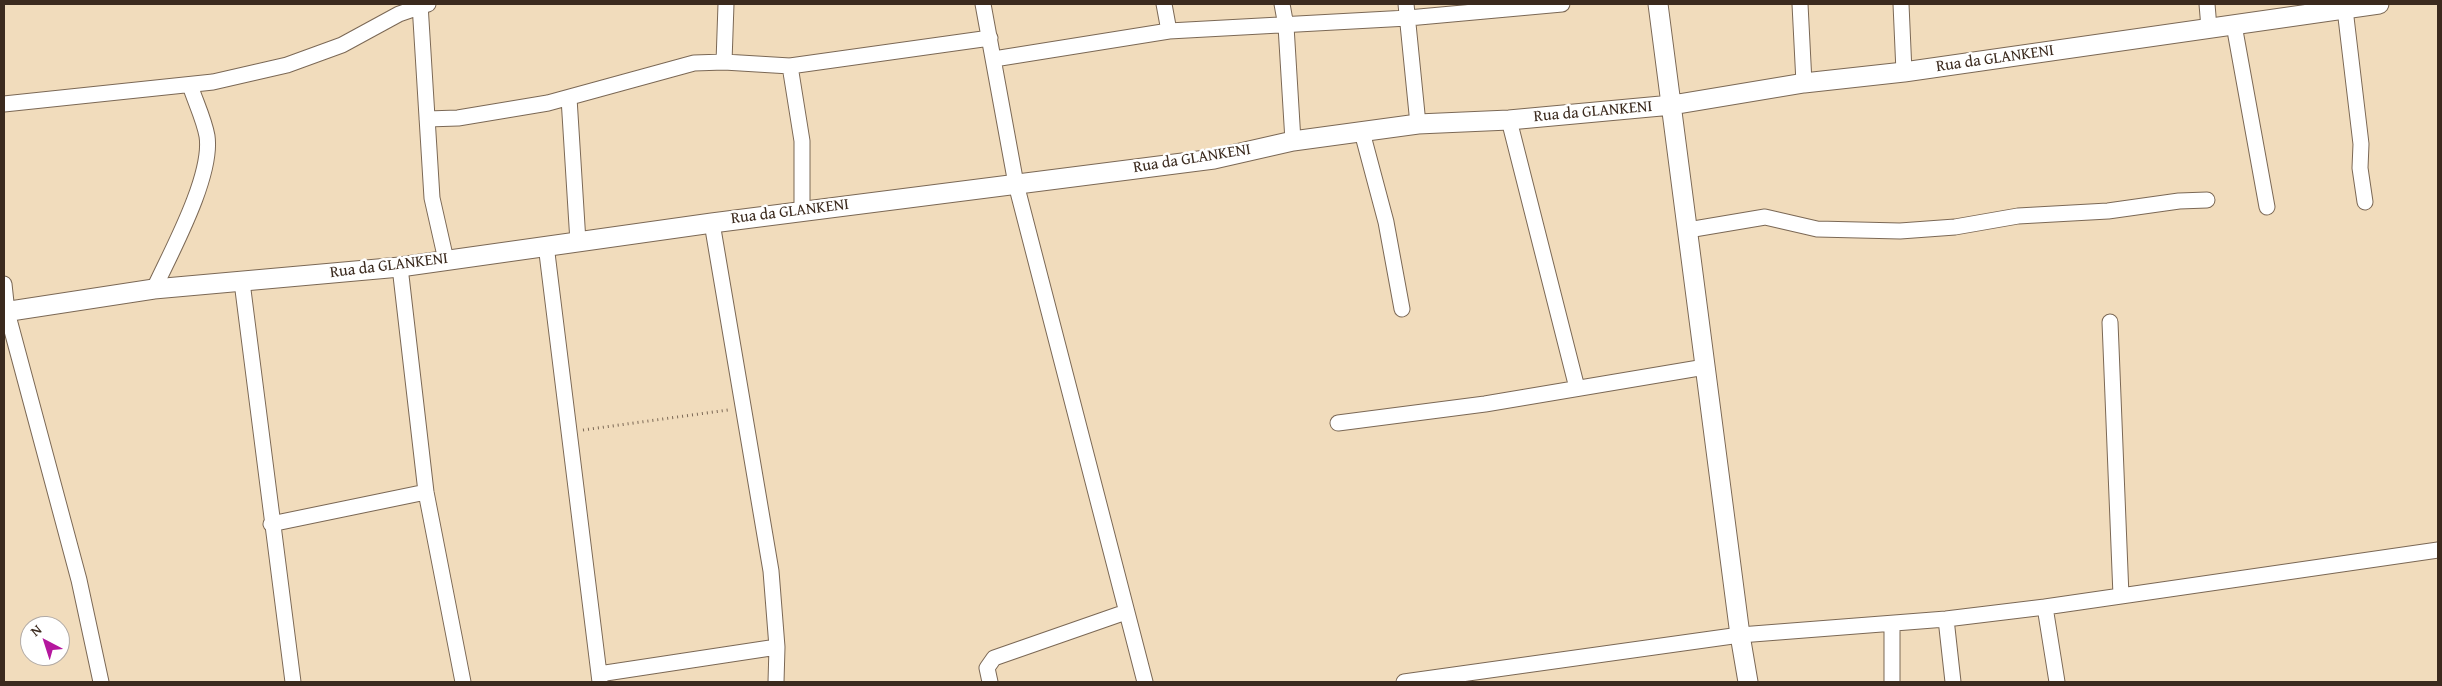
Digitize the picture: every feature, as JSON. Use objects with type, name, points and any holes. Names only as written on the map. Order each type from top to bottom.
[{"type":"street","points":[[4,104],[190,85],[287,65],[342,45],[399,14],[422,4],[432,198],[446,260]]},
{"type":"street","points":[[724,62],[726,4]]},
{"type":"street","points":[[983,4],[1016,184],[1145,682]]},
{"type":"street","points":[[1164,4],[1169,32]]},
{"type":"street","points":[[1282,4],[1286,26],[1293,141]]},
{"type":"street","points":[[994,58],[1169,32],[1286,26],[1407,11],[1562,4]]},
{"type":"street","points":[[1658,4],[1740,635],[1748,682]]},
{"type":"street","points":[[1800,4],[1804,83]]},
{"type":"street","points":[[1900,4],[1904,72]]},
{"type":"street","points":[[2207,4],[2208,28]]},
{"type":"street","name":"Rua da GLANKENI","points":[[5,312],[154,289],[400,266],[802,211],[1214,158],[1293,141],[1418,124],[1509,120],[1672,105],[1804,83],[1904,72],[2234,25],[2323,8],[2345,9],[2379,4]]},
{"type":"street","points":[[2345,9],[2361,144],[2360,168],[2365,202]]},
{"type":"street","points":[[1407,11],[1418,124]]},
{"type":"street","points":[[2234,25],[2267,208]]},
{"type":"street","points":[[427,119],[458,118],[569,98],[662,70],[694,63],[724,62],[790,66],[990,38]]},
{"type":"street","points":[[790,66],[802,141],[802,211]]},
{"type":"street","points":[[154,289],[192,206],[207,154],[206,136],[190,85]]},
{"type":"street","points":[[569,98],[578,242]]},
{"type":"street","points":[[1509,120],[1577,388]]},
{"type":"street","points":[[1362,132],[1386,222],[1402,309]]},
{"type":"street","points":[[1688,230],[1765,217],[1817,229],[1900,231],[1955,227],[2018,216],[2108,211],[2179,201],[2207,200]]},
{"type":"street","points":[[712,223],[771,571],[777,647],[776,682]]},
{"type":"street","points":[[546,246],[599,678],[777,647]]},
{"type":"street","points":[[400,266],[426,492],[463,682]]},
{"type":"street","points":[[242,282],[293,682]]},
{"type":"street","points":[[4,284],[5,312],[79,580],[101,682]]},
{"type":"street","points":[[2110,322],[2121,596]]},
{"type":"street","points":[[1338,423],[1485,404],[1705,367]]},
{"type":"street","points":[[272,524],[426,492]]},
{"type":"street","points":[[1404,682],[1473,678],[1740,635],[1892,624],[2045,607],[2438,550]]},
{"type":"street","points":[[2045,607],[2057,682]]},
{"type":"street","points":[[990,682],[987,668],[994,658],[1126,612]]},
{"type":"street","points":[[1946,619],[1953,682]]},
{"type":"street","points":[[1892,624],[1892,682]]},
{"type":"path","points":[[568,432],[744,408]]}]
